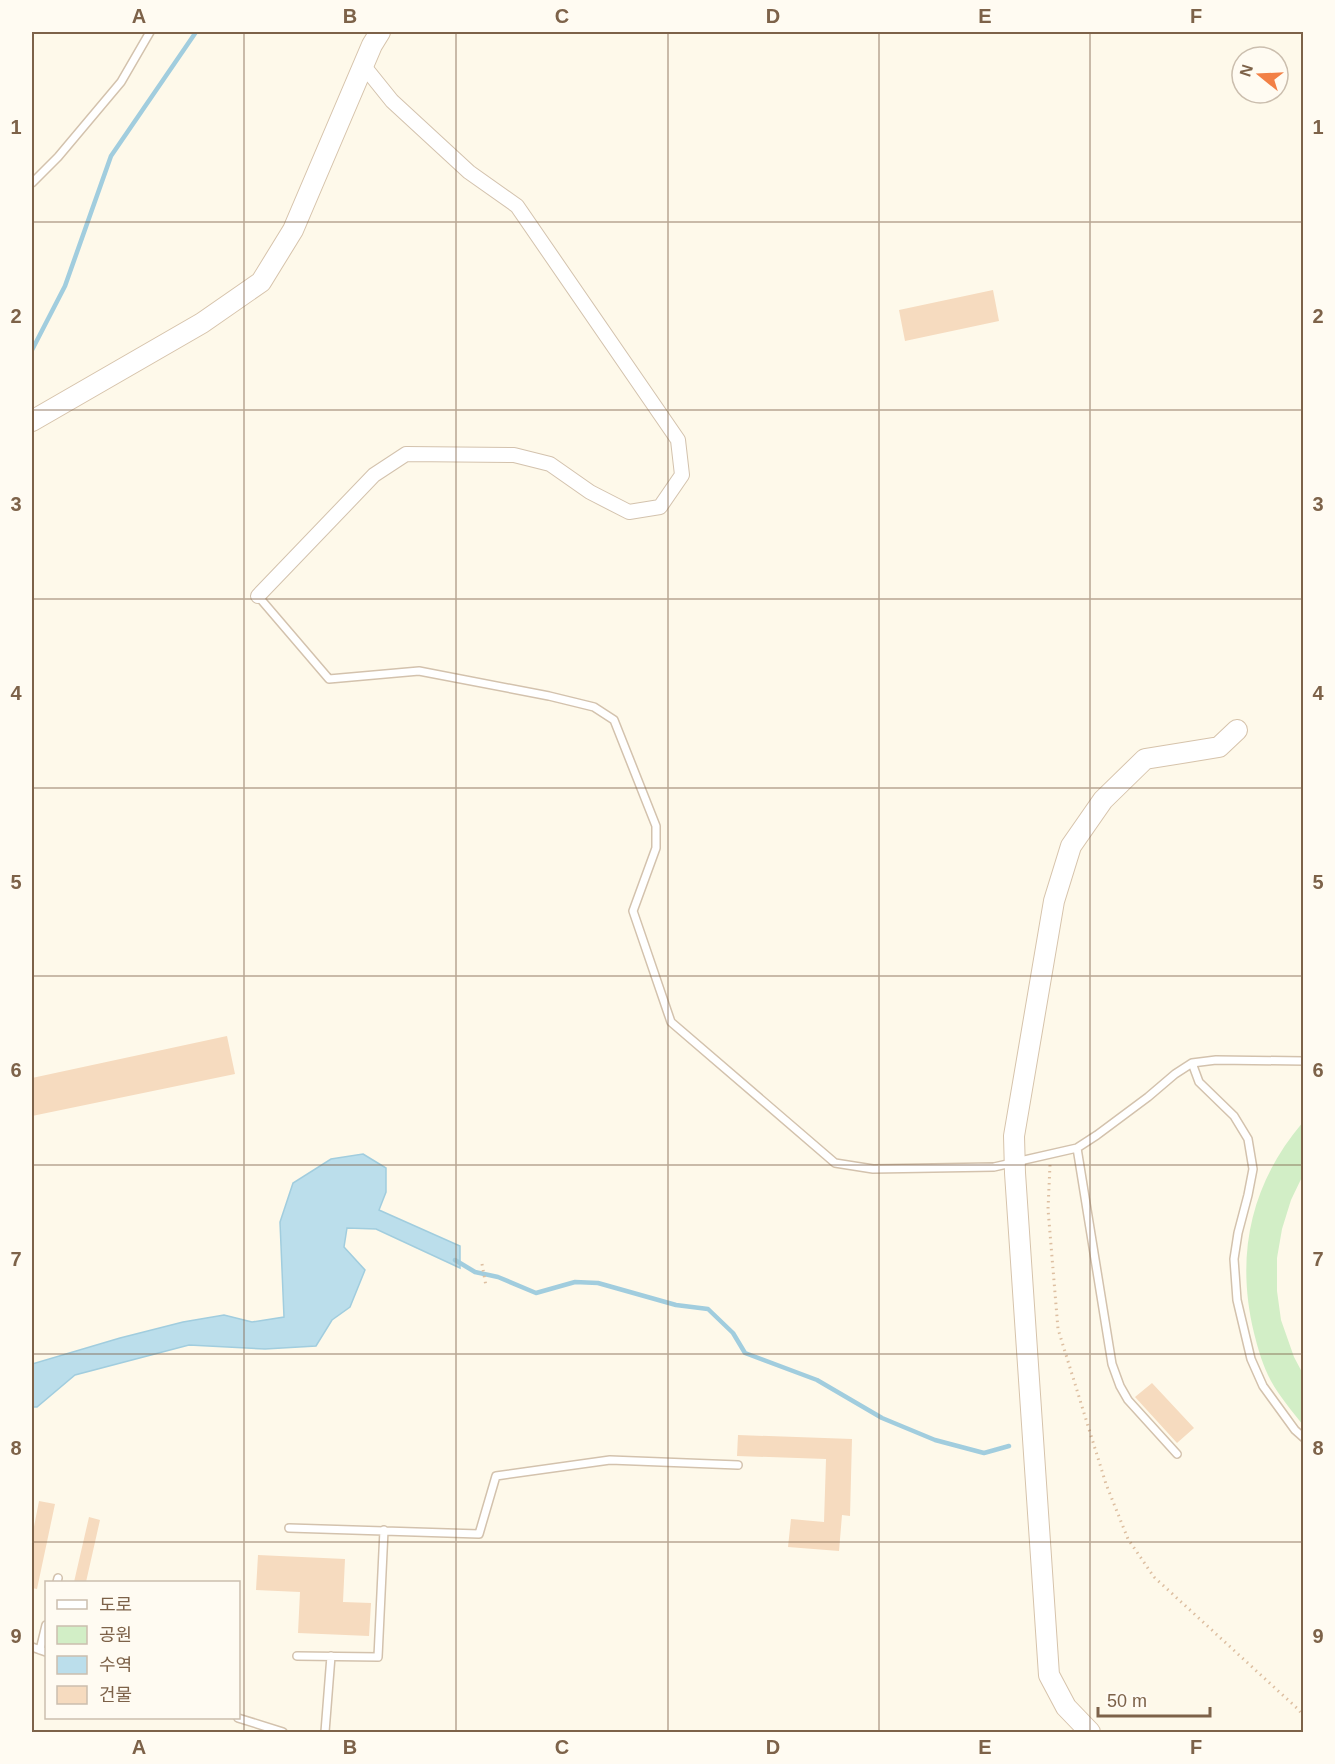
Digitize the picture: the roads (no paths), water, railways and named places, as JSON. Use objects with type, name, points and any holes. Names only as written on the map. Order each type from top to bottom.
[{"type":"main road","points":[[32,421],[202,323],[261,282],[293,230],[363,65],[380,32]]},
{"type":"main road","points":[[1090,1732],[1066,1707],[1049,1676],[1014,1136],[1054,901],[1071,846],[1103,800],[1145,759],[1219,747],[1237,730]]},
{"type":"street","points":[[258,597],[374,475],[406,454],[514,455],[550,464],[590,492],[629,513],[660,507],[682,475],[678,440],[517,206],[469,172],[392,101],[363,65]]},
{"type":"lane","points":[[32,183],[58,157],[121,82],[150,32]]},
{"type":"lane","points":[[258,597],[329,678],[419,671],[583,704],[594,707],[614,720],[656,826],[656,848],[633,911],[671,1022],[835,1163],[873,1169],[994,1167],[1077,1148],[1192,1063],[1216,1060],[1304,1061]]},
{"type":"lane","points":[[1192,1063],[1199,1082],[1234,1116],[1248,1139],[1254,1169],[1234,1259],[1237,1300],[1251,1359],[1263,1386],[1295,1430],[1304,1438]]},
{"type":"lane","points":[[1077,1148],[1112,1364],[1128,1400],[1177,1454]]},
{"type":"lane","points":[[289,1528],[480,1534],[496,1476],[610,1460],[738,1465]]},
{"type":"lane","points":[[297,1656],[378,1657],[384,1530]]},
{"type":"lane","points":[[32,1647],[44,1651]]},
{"type":"lane","points":[[326,1732],[331,1656]]},
{"type":"lane","points":[[240,1719],[283,1732]]},
{"type":"water","points":[[363,1154],[386,1168],[386,1192],[379,1210],[460,1246],[460,1268],[376,1229],[347,1228],[344,1247],[365,1270],[350,1307],[332,1320],[316,1346],[265,1349],[189,1345],[75,1375],[37,1407],[32,1407],[32,1364],[183,1322],[224,1315],[252,1322],[284,1317],[280,1222],[293,1183],[331,1159]]},
{"type":"waterway","points":[[32,350],[65,286],[111,156],[196,32]]},
{"type":"waterway","points":[[455,1260],[475,1272],[498,1277],[536,1293],[575,1282],[598,1283],[676,1305],[708,1309],[733,1333],[745,1353],[817,1380],[882,1418],[935,1440],[984,1453],[1009,1446]]}]
